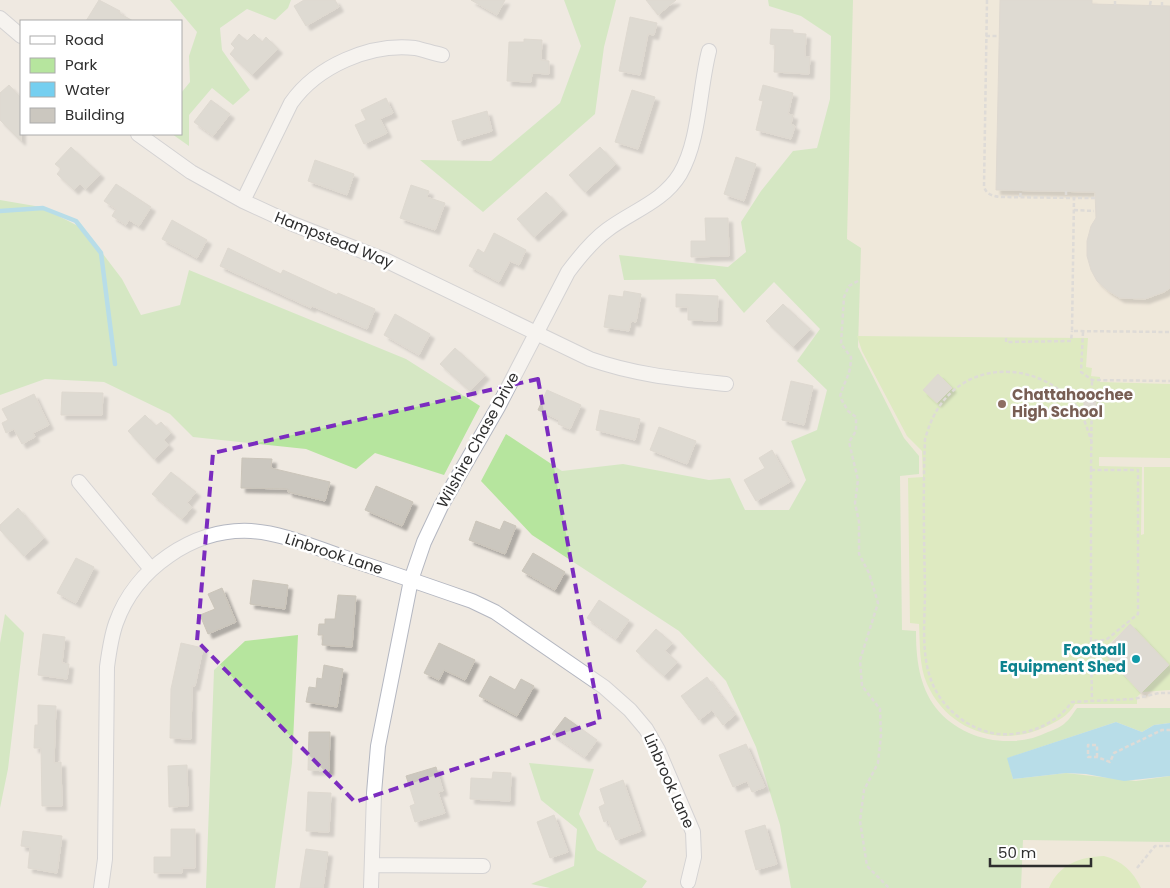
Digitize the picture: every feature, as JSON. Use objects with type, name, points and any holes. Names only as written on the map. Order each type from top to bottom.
[{"type":"street","points":[[0,18],[20,35]]},
{"type":"street","points":[[243,201],[292,103],[301,89],[313,78],[356,57],[382,49],[414,48],[442,55]]},
{"type":"street","name":"Wilshire Chase Drive","points":[[371,888],[374,793],[378,746],[411,580],[424,542],[441,506],[538,333],[568,272],[582,252],[608,229],[658,198],[679,174],[692,144],[709,51]]},
{"type":"street","name":"Hampstead Way","points":[[139,135],[191,172],[243,201],[293,224],[385,260],[590,359],[620,369],[648,375],[726,384]]},
{"type":"street","points":[[80,482],[151,569]]},
{"type":"street","name":"Linbrook Lane","points":[[101,888],[105,859],[107,668],[110,644],[125,603],[151,569],[173,553],[197,541],[225,533],[251,531],[287,538],[472,601],[495,612],[604,687],[630,710],[646,729],[658,750],[693,832],[694,857],[688,882]]},
{"type":"street","points":[[373,865],[483,866]]},
{"type":"path","points":[[987,0],[984,187],[986,192],[992,196],[1094,198]]},
{"type":"path","points":[[1115,0],[1115,5]]},
{"type":"path","points":[[1150,5],[1151,0]]},
{"type":"path","points":[[1162,0],[1162,6]]},
{"type":"path","points":[[986,36],[999,36]]},
{"type":"path","points":[[1020,191],[1020,197]]},
{"type":"path","points":[[1066,191],[1066,198]]},
{"type":"path","points":[[1006,338],[1006,342],[1071,340],[1074,198]]},
{"type":"path","points":[[1074,210],[1094,211]]},
{"type":"path","points":[[858,281],[849,286],[844,297],[841,344],[852,357],[852,372],[843,385],[840,397],[848,411],[856,417],[856,432],[849,442],[858,480],[855,503],[859,522],[859,554],[869,573],[878,603],[860,660],[862,686],[880,709],[881,735],[878,763],[864,790],[860,821],[867,866],[889,888]]},
{"type":"path","points":[[1072,331],[1170,332]]},
{"type":"path","points":[[1083,332],[1081,372],[1092,380],[1170,381]]},
{"type":"path","points":[[1092,442],[1082,415],[1073,402],[1061,391],[1036,377],[1019,371],[1004,370],[969,380],[954,389],[932,418],[925,439],[924,468],[926,659],[932,683],[944,702],[957,717],[992,733],[1016,734],[1044,725],[1064,713],[1072,702],[1134,699],[1158,693],[1170,693]]},
{"type":"path","points":[[1092,380],[1092,702]]},
{"type":"path","points":[[1091,470],[1138,470],[1138,614],[1106,640],[1091,641]]},
{"type":"path","points":[[1097,757],[1097,745],[1088,745],[1088,757],[1097,757],[1110,762],[1114,753],[1162,730],[1170,730]]},
{"type":"path","points":[[1137,868],[1155,846],[1170,846]]},
{"type":"highlighted area","points":[[538,379],[600,721],[355,802],[197,641],[213,453]]},
{"type":"shaded area","name":"Chattahoochee High School","points":[[839,0],[1170,0],[1170,888],[829,888]]},
{"type":"green space","points":[[170,0],[291,0],[288,8],[275,20],[247,9],[220,28],[222,50],[250,90],[233,105],[212,88],[189,115],[189,146],[173,135],[182,135],[182,92],[190,82],[189,56],[197,32]]},
{"type":"green space","points":[[564,0],[616,0],[604,47],[595,114],[483,212],[420,160],[491,161],[560,103],[581,46]]},
{"type":"green space","points":[[768,0],[853,0],[847,239],[861,248],[858,347],[904,438],[919,456],[919,474],[900,476],[902,630],[916,631],[918,661],[922,681],[930,699],[947,719],[960,728],[974,735],[1004,741],[1034,737],[1062,726],[1077,708],[1170,708],[1170,723],[1154,725],[1142,732],[1116,722],[1008,758],[1013,779],[1066,773],[1136,781],[1170,776],[1170,842],[1023,840],[1021,888],[791,888],[780,825],[756,747],[726,681],[679,631],[532,535],[481,481],[506,434],[562,471],[623,464],[709,480],[730,478],[745,510],[789,510],[806,480],[791,441],[817,430],[827,390],[797,361],[820,329],[774,282],[744,313],[715,279],[624,280],[619,255],[728,267],[746,252],[741,222],[761,191],[793,151],[817,148],[830,99],[831,36],[801,16],[769,6]]},
{"type":"green space","points":[[0,200],[41,207],[84,229],[122,279],[141,315],[180,305],[189,270],[406,359],[480,406],[444,475],[375,453],[356,469],[306,449],[193,437],[170,414],[104,382],[45,379],[0,395]]},
{"type":"green space","points":[[857,336],[1088,338],[1086,367],[1092,368],[1091,376],[1100,377],[1100,382],[1170,384],[1170,458],[1099,457],[1099,466],[1142,467],[1141,535],[1144,534],[1144,467],[1170,467],[1170,690],[1142,692],[1130,624],[1102,651],[1141,693],[1137,697],[1137,704],[1075,704],[1066,715],[1050,725],[1028,733],[1011,736],[993,735],[977,731],[962,724],[948,714],[936,700],[924,677],[921,662],[919,624],[910,623],[908,478],[923,477],[922,451],[907,436],[862,351]]},
{"type":"green space","points":[[5,614],[24,633],[8,769],[0,808],[0,643]]},
{"type":"green space","points":[[298,635],[292,763],[275,888],[206,888],[214,670],[245,641]]},
{"type":"green space","points":[[529,763],[594,769],[579,814],[597,850],[647,881],[642,888],[550,888],[531,884],[574,866],[577,829],[541,800]]},
{"type":"green space","points":[[1104,856],[1126,867],[1141,888],[1049,888],[1058,873],[1071,863],[1087,858]]},
{"type":"water","points":[[1116,722],[1142,732],[1154,725],[1170,723],[1170,776],[1124,781],[1086,774],[1066,773],[1013,779],[1007,758]]},
{"type":"building","points":[[99,0],[120,11],[119,13],[131,20],[87,20]]},
{"type":"building","points":[[304,0],[335,0],[339,7],[306,26],[294,6]]},
{"type":"building","points":[[471,0],[505,0],[497,15]]},
{"type":"building","points":[[646,0],[676,0],[658,15]]},
{"type":"building","points":[[1000,0],[1092,0],[1092,4],[1170,6],[1170,288],[1164,292],[1145,299],[1120,298],[1097,281],[1087,256],[1087,241],[1091,226],[1096,218],[1095,192],[996,190]]},
{"type":"building","points":[[630,17],[657,23],[654,35],[648,34],[640,75],[619,71]]},
{"type":"building","points":[[771,29],[793,30],[793,33],[806,34],[805,57],[810,57],[809,74],[774,72],[775,45],[770,44]]},
{"type":"building","points":[[239,34],[247,41],[254,34],[262,42],[266,37],[278,49],[252,75],[230,54],[235,48],[231,44]]},
{"type":"building","points":[[524,39],[542,40],[541,60],[549,61],[549,74],[532,73],[531,82],[507,81],[509,42],[524,42]]},
{"type":"building","points":[[9,85],[20,97],[21,141],[0,120],[0,93]]},
{"type":"building","points":[[763,85],[793,93],[788,114],[793,115],[791,124],[795,126],[791,139],[756,130],[763,101],[759,100]]},
{"type":"building","points":[[632,90],[655,97],[638,149],[615,142]]},
{"type":"building","points":[[386,98],[393,113],[380,119],[387,133],[364,144],[355,125],[366,120],[361,110]]},
{"type":"building","points":[[211,100],[230,114],[213,136],[194,122]]},
{"type":"building","points":[[487,111],[492,131],[458,141],[452,121]]},
{"type":"building","points":[[71,147],[100,174],[86,189],[80,184],[74,190],[57,174],[61,169],[55,164]]},
{"type":"building","points":[[600,147],[616,164],[585,192],[569,175]]},
{"type":"building","points":[[736,157],[756,164],[744,201],[724,194]]},
{"type":"building","points":[[315,160],[354,174],[347,195],[308,181]]},
{"type":"building","points":[[116,184],[151,207],[139,226],[129,220],[126,225],[112,216],[116,209],[104,201]]},
{"type":"building","points":[[411,185],[429,191],[427,197],[445,203],[435,230],[400,218]]},
{"type":"building","points":[[546,192],[563,210],[534,237],[517,219]]},
{"type":"building","points":[[705,218],[728,218],[729,256],[691,257],[691,241],[706,241]]},
{"type":"building","points":[[172,220],[207,240],[197,258],[162,239]]},
{"type":"building","points":[[494,233],[526,250],[519,265],[510,261],[499,282],[469,266],[478,249],[484,253]]},
{"type":"building","points":[[228,248],[281,274],[283,270],[337,295],[338,293],[375,309],[367,329],[312,306],[311,308],[220,266]]},
{"type":"building","points":[[624,291],[641,294],[636,322],[631,321],[629,331],[604,327],[609,295],[623,297]]},
{"type":"building","points":[[676,294],[718,296],[717,321],[688,320],[688,307],[676,307]]},
{"type":"building","points":[[783,304],[810,329],[793,347],[766,321]]},
{"type":"building","points":[[395,314],[430,334],[419,355],[384,335]]},
{"type":"building","points":[[455,348],[485,375],[470,391],[440,364]]},
{"type":"building","points":[[938,374],[952,388],[937,403],[923,390]]},
{"type":"building","points":[[791,381],[813,386],[804,425],[782,420]]},
{"type":"building","points":[[547,390],[581,405],[570,429],[558,424],[559,420],[538,410]]},
{"type":"building","points":[[62,392],[103,393],[102,415],[61,415]]},
{"type":"building","points":[[34,394],[49,425],[33,433],[35,437],[22,444],[14,429],[6,433],[2,423],[8,420],[2,409]]},
{"type":"building","points":[[1084,398],[1096,398],[1096,412],[1084,412]]},
{"type":"building","points":[[600,410],[640,419],[635,440],[596,430]]},
{"type":"building","points":[[145,415],[156,426],[161,422],[171,433],[164,440],[169,445],[154,459],[128,431]]},
{"type":"building","points":[[659,427],[696,441],[687,464],[650,450]]},
{"type":"building","points":[[772,450],[790,482],[756,501],[744,480],[765,468],[759,458]]},
{"type":"building","points":[[242,458],[272,459],[271,468],[330,482],[325,501],[288,492],[288,489],[241,488]]},
{"type":"building","points":[[171,472],[196,492],[187,503],[192,507],[182,519],[152,494]]},
{"type":"building","points":[[376,486],[413,502],[402,526],[365,510]]},
{"type":"building","points":[[18,508],[44,538],[24,556],[0,530],[0,525]]},
{"type":"building","points":[[476,521],[500,530],[504,521],[516,526],[505,554],[469,540]]},
{"type":"building","points":[[533,553],[565,572],[555,590],[522,571]]},
{"type":"building","points":[[76,558],[94,567],[76,603],[57,593]]},
{"type":"building","points":[[253,580],[288,585],[285,609],[250,604]]},
{"type":"building","points":[[222,588],[236,622],[208,634],[200,615],[215,609],[208,594]]},
{"type":"building","points":[[338,595],[356,596],[352,647],[322,645],[323,635],[318,635],[319,624],[325,624],[325,619],[335,619]]},
{"type":"building","points":[[599,600],[629,620],[616,639],[587,618]]},
{"type":"building","name":"Football Equipment Shed","points":[[1130,624],[1169,665],[1141,693],[1103,652]]},
{"type":"building","points":[[656,629],[672,643],[665,651],[677,662],[664,676],[636,651]]},
{"type":"building","points":[[43,634],[65,637],[62,663],[69,664],[67,679],[38,675]]},
{"type":"building","points":[[181,643],[203,648],[195,686],[192,686],[191,739],[170,738],[171,689]]},
{"type":"building","points":[[439,643],[475,660],[465,680],[444,670],[439,680],[424,673]]},
{"type":"building","points":[[324,665],[343,669],[337,707],[306,702],[309,687],[316,688],[317,678],[322,679]]},
{"type":"building","points":[[490,676],[515,690],[521,679],[534,686],[517,716],[479,696]]},
{"type":"building","points":[[707,677],[735,715],[723,725],[712,710],[699,720],[681,696]]},
{"type":"building","points":[[38,705],[56,706],[54,763],[61,762],[62,806],[42,806],[41,748],[34,748],[35,725],[38,725]]},
{"type":"building","points":[[565,717],[597,740],[585,757],[552,734]]},
{"type":"building","points":[[309,732],[330,732],[329,771],[308,770]]},
{"type":"building","points":[[746,744],[765,787],[752,792],[747,781],[733,787],[719,755]]},
{"type":"building","points":[[187,765],[188,806],[169,807],[168,766]]},
{"type":"building","points":[[436,767],[443,791],[438,792],[445,813],[415,822],[410,806],[415,804],[406,776]]},
{"type":"building","points":[[493,772],[511,773],[510,801],[470,799],[471,778],[492,779]]},
{"type":"building","points":[[623,780],[641,831],[616,840],[608,820],[604,822],[599,807],[605,804],[600,789]]},
{"type":"building","points":[[308,792],[331,793],[329,832],[306,831]]},
{"type":"building","points":[[554,815],[568,852],[550,858],[537,822]]},
{"type":"building","points":[[765,825],[777,864],[756,870],[745,831]]},
{"type":"building","points":[[171,829],[195,829],[195,868],[182,868],[182,873],[154,873],[154,857],[171,857]]},
{"type":"building","points":[[23,831],[62,836],[57,873],[28,868],[30,847],[21,846]]},
{"type":"building","points":[[306,849],[328,852],[323,888],[300,888]]},
{"type":"waterway","points":[[0,211],[43,208],[76,221],[101,253],[115,364]]},
{"type":"place","name":"Chattahoochee High School","points":[[1002,404]]},
{"type":"place","name":"Football Equipment Shed","points":[[1136,659]]}]
